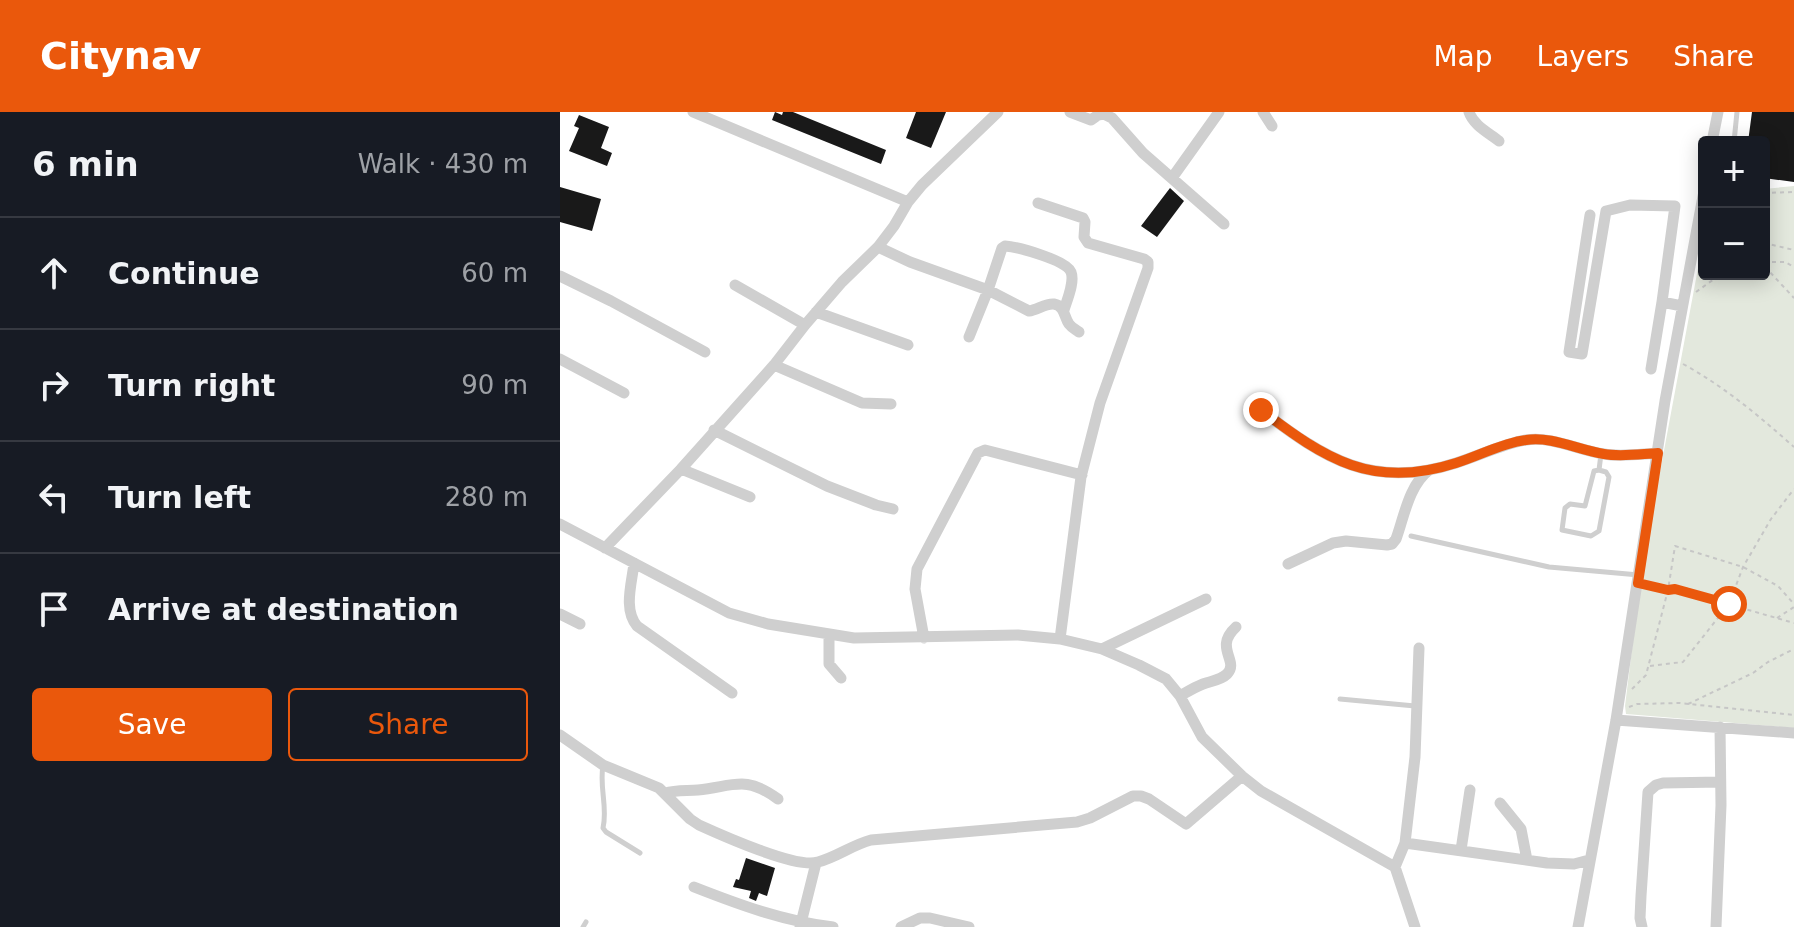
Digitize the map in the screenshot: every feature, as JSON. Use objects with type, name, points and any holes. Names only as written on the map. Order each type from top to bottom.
[{"type":"street","points":[[693,112],[908,202]]},
{"type":"street","points":[[605,548],[681,469],[774,365],[816,312],[878,247],[922,185],[998,112]]},
{"type":"street","points":[[1070,112],[1086,120],[1104,114],[1112,118],[1143,153],[1224,224]]},
{"type":"street","points":[[1172,178],[1219,112]]},
{"type":"street","points":[[1263,112],[1272,126]]},
{"type":"street","points":[[1469,112],[1474,122],[1499,141]]},
{"type":"street","points":[[1713,136],[1718,112]]},
{"type":"street","points":[[1038,203],[1083,218],[1084,237],[1088,243],[1148,262],[1100,403],[1082,475],[1060,639]]},
{"type":"street","points":[[1590,215],[1569,352],[1582,354],[1606,211],[1630,205],[1675,206],[1651,369]]},
{"type":"street","points":[[1578,927],[1701,208]]},
{"type":"street","points":[[969,337],[1002,248],[1009,245],[1041,255],[1070,269],[1071,283],[1064,310],[1067,322],[1079,332]]},
{"type":"street","points":[[878,247],[988,290],[1029,311],[1053,304],[1064,310]]},
{"type":"street","points":[[560,276],[705,352]]},
{"type":"street","points":[[735,285],[805,325]]},
{"type":"street","points":[[1662,302],[1682,304]]},
{"type":"street","points":[[816,312],[908,345]]},
{"type":"street","points":[[560,359],[624,393]]},
{"type":"street","points":[[774,365],[862,403],[891,404]]},
{"type":"street","points":[[1261,410],[1312,447],[1352,467],[1381,472],[1429,470],[1527,440],[1555,442],[1601,454],[1658,453]]},
{"type":"street","points":[[714,430],[827,486],[893,509]]},
{"type":"street","points":[[924,638],[917,609],[917,569],[978,453],[985,450],[1082,475]]},
{"type":"street","points":[[681,469],[750,497]]},
{"type":"street","points":[[1288,564],[1333,543],[1392,544],[1413,490],[1421,476],[1429,470]]},
{"type":"street","points":[[560,524],[729,613],[768,624],[854,638],[1018,635],[1060,639],[1102,649],[1166,679],[1180,696],[1202,737],[1242,776],[1280,802],[1395,867]]},
{"type":"street","points":[[634,563],[629,607],[631,619],[732,693]]},
{"type":"street","points":[[1102,649],[1206,599]]},
{"type":"street","points":[[560,614],[580,624]]},
{"type":"street","points":[[1180,696],[1230,672],[1226,640],[1227,634],[1236,627]]},
{"type":"street","points":[[829,635],[829,664],[841,678]]},
{"type":"street","points":[[1415,927],[1395,867],[1405,843],[1415,757],[1419,648]]},
{"type":"street","points":[[1617,712],[1720,727],[1794,733]]},
{"type":"street","points":[[1716,927],[1721,805],[1720,727]]},
{"type":"street","points":[[560,735],[603,765],[659,788],[699,825],[783,859],[816,863],[855,844],[871,840],[1077,822],[1133,796],[1149,799],[1186,824],[1242,776]]},
{"type":"street","points":[[1642,927],[1640,907],[1648,792],[1663,783],[1720,782]]},
{"type":"street","points":[[665,793],[746,784],[764,789],[778,799]]},
{"type":"street","points":[[1461,850],[1470,790]]},
{"type":"street","points":[[1500,803],[1521,829],[1527,860]]},
{"type":"street","points":[[1405,843],[1568,864],[1589,860]]},
{"type":"street","points":[[800,925],[816,863]]},
{"type":"street","points":[[694,887],[800,925],[833,927]]},
{"type":"street","points":[[901,927],[920,918],[969,927]]},
{"type":"lane","points":[[1735,136],[1737,112]]},
{"type":"lane","points":[[1599,470],[1601,454]]},
{"type":"lane","points":[[1599,470],[1609,477],[1599,531],[1591,536],[1562,530],[1565,508],[1570,504],[1585,506],[1594,471],[1599,470]]},
{"type":"lane","points":[[1411,536],[1549,567],[1639,579]]},
{"type":"lane","points":[[1340,699],[1416,706]]},
{"type":"lane","points":[[603,765],[603,828],[640,853]]},
{"type":"path","points":[[1770,193],[1794,192]]},
{"type":"path","points":[[1770,244],[1794,250]]},
{"type":"path","points":[[1770,262],[1785,262],[1794,267]]},
{"type":"path","points":[[1770,272],[1794,298]]},
{"type":"path","points":[[1682,304],[1713,280]]},
{"type":"path","points":[[1673,359],[1714,381],[1794,447]]},
{"type":"path","points":[[1648,666],[1683,662],[1729,604],[1743,567],[1771,519],[1794,489]]},
{"type":"path","points":[[1617,712],[1646,675],[1668,590],[1675,546],[1743,567],[1778,586],[1794,606],[1776,618]]},
{"type":"path","points":[[1639,579],[1668,590],[1675,589],[1794,623]]},
{"type":"path","points":[[1687,704],[1753,673],[1794,649]]},
{"type":"path","points":[[1617,712],[1637,704],[1687,704],[1794,715]]},
{"type":"shaded area","points":[[1794,186],[1794,728],[1626,714],[1649,531],[1698,268],[1698,280],[1770,280],[1770,188]]},
{"type":"building","points":[[775,112],[782,115],[783,112],[793,112],[886,150],[881,164],[772,120]]},
{"type":"building","points":[[916,112],[946,112],[931,148],[906,138]]},
{"type":"building","points":[[1752,112],[1794,112],[1794,182],[1770,179],[1770,136],[1749,136]]},
{"type":"building","points":[[579,115],[609,127],[601,148],[612,153],[607,166],[569,151],[579,128],[574,126]]},
{"type":"building","points":[[560,187],[601,199],[592,231],[560,222]]},
{"type":"building","points":[[1170,188],[1184,201],[1157,237],[1141,226]]},
{"type":"building","points":[[746,858],[775,868],[767,896],[759,893],[756,901],[749,898],[751,891],[733,887],[736,879],[739,880]]},
{"type":"route","points":[[1261,410],[1312,447],[1364,470],[1429,470],[1527,440],[1555,442],[1609,455],[1658,453],[1638,583],[1675,589],[1729,604]]}]
